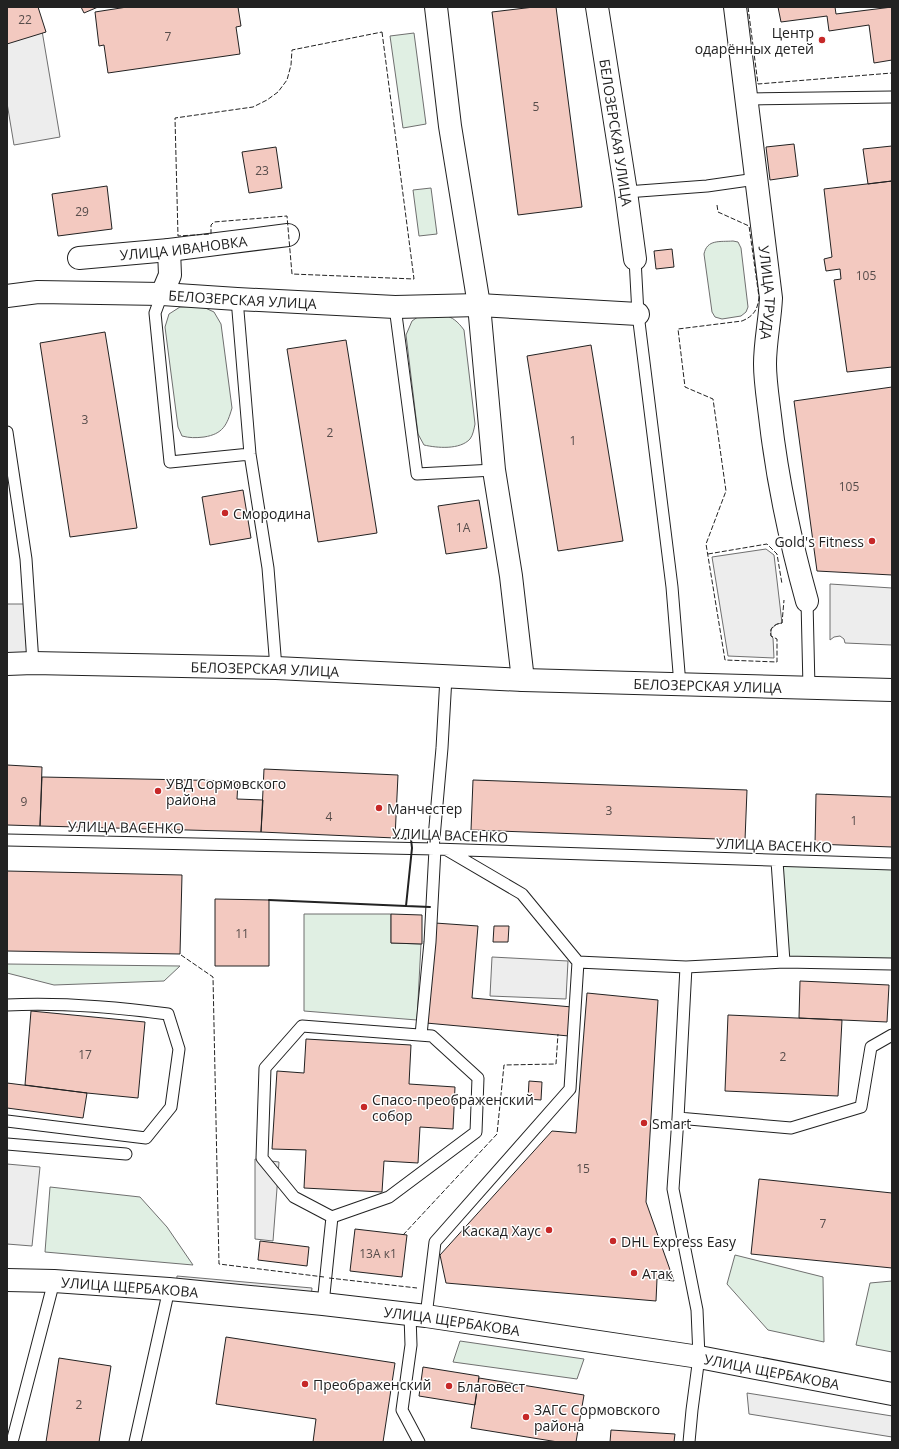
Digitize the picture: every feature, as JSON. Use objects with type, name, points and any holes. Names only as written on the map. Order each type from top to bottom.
[{"type":"street","points":[[436,7],[450,126],[479,305],[494,470],[511,576],[523,680]]},
{"type":"street","name":"БЕЛОЗЕРСКАЯ УЛИЦА","points":[[597,7],[635,259]]},
{"type":"street","name":"УЛИЦА ТРУДА","points":[[735,7],[771,298],[770,321],[765,344],[765,366],[775,454],[792,547],[807,601]]},
{"type":"street","name":"УЛИЦА ИВАНОВКА","points":[[79,258],[169,250],[288,235]]},
{"type":"street","points":[[162,294],[170,275],[169,250]]},
{"type":"street","name":"БЕЛОЗЕРСКАЯ УЛИЦА","points":[[7,296],[38,292],[162,294],[396,307],[479,305],[638,314]]},
{"type":"street","name":"БЕЛОЗЕРСКАЯ УЛИЦА","points":[[7,664],[33,663],[276,668],[523,680],[892,690]]},
{"type":"street","name":"УЛИЦА ЩЕРБАКОВА","points":[[7,1280],[54,1281],[169,1289],[323,1304],[418,1316],[699,1357],[892,1394]]},
{"type":"lane","points":[[747,99],[892,97]]},
{"type":"lane","points":[[626,192],[707,186],[756,179]]},
{"type":"lane","points":[[635,259],[638,314],[672,587],[680,685]]},
{"type":"lane","points":[[162,294],[155,313],[170,462],[250,454]]},
{"type":"lane","points":[[237,299],[250,454],[268,568],[276,668]]},
{"type":"lane","points":[[396,307],[417,474],[494,470]]},
{"type":"lane","points":[[7,432],[8,451],[26,559],[33,663]]},
{"type":"lane","points":[[807,601],[809,688]]},
{"type":"lane","points":[[421,1035],[438,849],[446,677]]},
{"type":"lane","name":"УЛИЦА ВАСЕНКО","points":[[7,840],[438,849],[892,864]]},
{"type":"lane","points":[[419,1442],[402,1410],[411,1345],[435,1242],[570,1088],[578,962],[522,894],[438,849]]},
{"type":"lane","points":[[777,860],[784,962]]},
{"type":"lane","points":[[578,962],[686,966],[784,962],[892,964]]},
{"type":"lane","points":[[686,966],[673,1189],[697,1310],[699,1357],[689,1442]]},
{"type":"lane","points":[[7,1005],[39,1004],[130,1009],[168,1014],[179,1049],[171,1107],[146,1138],[7,1121]]},
{"type":"lane","points":[[302,1026],[432,1036],[478,1078],[476,1132],[389,1197],[332,1217],[294,1197],[262,1158],[265,1068],[302,1026]]},
{"type":"lane","points":[[678,1118],[791,1128],[861,1107],[871,1047],[892,1036]]},
{"type":"lane","points":[[7,1144],[126,1154]]},
{"type":"lane","points":[[323,1304],[332,1217]]},
{"type":"lane","points":[[12,1442],[54,1281]]},
{"type":"lane","points":[[135,1442],[169,1289]]},
{"type":"green space","points":[[414,33],[426,124],[403,128],[390,36]]},
{"type":"green space","points":[[431,188],[437,234],[419,236],[413,190]]},
{"type":"green space","points":[[715,242],[738,242],[741,248],[748,307],[746,312],[741,316],[722,319],[715,317],[712,312],[704,254],[708,246]]},
{"type":"green space","points":[[201,306],[214,312],[221,324],[232,408],[226,424],[220,431],[210,436],[195,438],[182,436],[178,427],[165,327],[169,314],[180,307]]},
{"type":"green space","points":[[422,314],[450,317],[455,320],[464,330],[475,424],[473,434],[470,439],[466,443],[454,447],[435,447],[424,445],[418,434],[406,335],[412,321]]},
{"type":"green space","points":[[777,861],[892,864],[892,967],[784,962]]},
{"type":"green space","points":[[304,914],[391,914],[391,943],[421,944],[417,1020],[304,1011]]},
{"type":"green space","points":[[7,964],[180,966],[164,981],[54,985],[7,973]]},
{"type":"green space","points":[[50,1187],[140,1197],[167,1227],[193,1265],[45,1252]]},
{"type":"green space","points":[[735,1255],[823,1277],[824,1342],[768,1330],[727,1284]]},
{"type":"green space","points":[[892,1281],[892,1352],[856,1345],[870,1283]]},
{"type":"green space","points":[[460,1341],[584,1359],[577,1379],[453,1362]]},
{"type":"shaded area","points":[[7,7],[38,7],[60,137],[14,145],[7,103]]},
{"type":"shaded area","points":[[766,549],[774,555],[782,623],[777,624],[771,629],[774,658],[728,656],[712,557]]},
{"type":"shaded area","points":[[830,584],[892,588],[892,645],[845,643],[844,639],[840,636],[834,637],[830,640]]},
{"type":"shaded area","points":[[7,604],[26,604],[27,653],[7,653]]},
{"type":"shaded area","points":[[492,957],[568,961],[566,999],[490,996]]},
{"type":"shaded area","points":[[255,1159],[279,1162],[273,1241],[255,1239]]},
{"type":"shaded area","points":[[7,1164],[40,1167],[32,1246],[7,1244]]},
{"type":"shaded area","points":[[177,1276],[312,1288],[310,1306],[176,1293]]},
{"type":"shaded area","points":[[747,1393],[892,1416],[892,1437],[749,1414]]},
{"type":"building","points":[[7,7],[38,7],[46,32],[7,44]]},
{"type":"building","points":[[81,7],[98,7],[84,13]]},
{"type":"building","points":[[127,7],[238,7],[241,26],[236,27],[240,54],[108,73],[104,45],[99,46],[95,12]]},
{"type":"building","points":[[534,7],[556,7],[582,207],[518,215],[492,12]]},
{"type":"building","points":[[778,7],[835,7],[836,14],[892,7],[892,60],[874,63],[869,25],[829,31],[827,16],[781,22]]},
{"type":"building","points":[[794,144],[798,176],[770,180],[766,147]]},
{"type":"building","points":[[892,146],[892,181],[868,184],[863,149]]},
{"type":"building","points":[[276,147],[282,188],[249,193],[242,152]]},
{"type":"building","points":[[892,181],[892,367],[847,372],[834,280],[841,279],[840,269],[826,271],[824,259],[832,257],[824,189]]},
{"type":"building","points":[[107,186],[112,229],[58,236],[52,194]]},
{"type":"building","points":[[672,249],[674,267],[656,269],[654,251]]},
{"type":"building","points":[[105,332],[137,528],[70,537],[40,343]]},
{"type":"building","points":[[346,340],[377,533],[318,542],[287,349]]},
{"type":"building","points":[[591,345],[623,541],[558,551],[527,356]]},
{"type":"building","points":[[892,387],[892,575],[817,571],[794,401]]},
{"type":"building","points":[[243,490],[251,538],[210,545],[202,497]]},
{"type":"building","points":[[479,500],[487,548],[446,554],[438,506]]},
{"type":"building","points":[[7,765],[42,767],[40,826],[7,825]]},
{"type":"building","points":[[264,769],[398,775],[395,838],[261,832]]},
{"type":"building","points":[[42,777],[238,781],[237,799],[263,800],[261,832],[40,826]]},
{"type":"building","points":[[473,780],[747,790],[745,840],[471,830]]},
{"type":"building","points":[[816,794],[892,797],[892,847],[815,844]]},
{"type":"building","points":[[7,871],[182,875],[180,954],[7,951]]},
{"type":"building","points":[[215,899],[269,900],[269,966],[215,966]]},
{"type":"building","points":[[391,914],[422,915],[422,944],[391,943]]},
{"type":"building","points":[[435,923],[478,926],[472,998],[572,1007],[569,1036],[426,1023]]},
{"type":"building","points":[[494,926],[509,926],[508,942],[493,942]]},
{"type":"building","points":[[800,981],[889,985],[887,1022],[799,1018]]},
{"type":"building","points":[[587,993],[658,1000],[646,1202],[674,1281],[657,1279],[656,1301],[446,1283],[440,1255],[552,1131],[576,1133]]},
{"type":"building","points":[[31,1011],[145,1022],[138,1098],[25,1085]]},
{"type":"building","points":[[728,1015],[842,1020],[838,1096],[725,1091]]},
{"type":"building","name":"Спасо-преображенский собор","points":[[306,1039],[411,1045],[409,1084],[455,1087],[453,1129],[420,1127],[418,1163],[384,1161],[382,1192],[304,1188],[306,1150],[272,1149],[277,1071],[304,1073]]},
{"type":"building","points":[[529,1081],[542,1082],[541,1100],[528,1099]]},
{"type":"building","points":[[7,1083],[87,1093],[83,1118],[7,1108]]},
{"type":"building","points":[[759,1179],[892,1193],[892,1268],[751,1254]]},
{"type":"building","points":[[355,1229],[407,1235],[402,1277],[350,1271]]},
{"type":"building","points":[[260,1241],[309,1247],[307,1266],[258,1260]]},
{"type":"building","name":"Преображенский","points":[[226,1337],[395,1363],[383,1442],[313,1442],[316,1419],[216,1404]]},
{"type":"building","points":[[59,1358],[111,1366],[99,1442],[46,1442]]},
{"type":"building","name":"Благовест","points":[[423,1367],[479,1376],[475,1405],[419,1396]]},
{"type":"building","name":"ЗАГС Сормовского района","points":[[479,1378],[584,1395],[576,1442],[558,1442],[471,1428]]},
{"type":"building","points":[[611,1430],[675,1434],[674,1442],[610,1442]]},
{"type":"fence","points":[[748,7],[758,84],[892,73]]},
{"type":"fence","points":[[382,32],[414,279],[292,274],[287,216],[214,222],[211,225],[211,234],[178,236],[175,118],[253,107],[267,100],[278,92],[287,80],[291,65],[292,50],[382,32]]},
{"type":"fence","points":[[717,205],[718,212],[749,226],[759,297],[758,305],[755,312],[742,321],[678,329],[685,387],[713,399],[726,491],[706,544],[725,660],[777,662],[777,639],[771,636],[771,629],[774,625],[782,623],[784,600]]},
{"type":"fence","points":[[708,554],[767,544],[777,554],[782,584]]},
{"type":"fence","points":[[181,955],[213,977],[219,1264],[324,1277]]},
{"type":"fence","points":[[403,1235],[497,1134],[504,1065],[556,1064],[558,1034]]},
{"type":"fence","points":[[329,1278],[417,1288]]},
{"type":"wall","points":[[269,900],[406,906],[412,848],[411,839],[395,838]]},
{"type":"wall","points":[[406,906],[430,907]]},
{"type":"place","name":"Центр одарённых детей","points":[[822,40]]},
{"type":"place","name":"Смородина","points":[[225,513]]},
{"type":"place","name":"Gold's Fitness","points":[[872,541]]},
{"type":"place","name":"УВД Сормовского района","points":[[158,791]]},
{"type":"place","name":"Манчестер","points":[[379,808]]},
{"type":"place","name":"Спасо-преображенский собор","points":[[364,1107]]},
{"type":"place","name":"Smart","points":[[644,1123]]},
{"type":"place","name":"Каскад Хаус","points":[[549,1230]]},
{"type":"place","name":"DHL Express Easy","points":[[613,1241]]},
{"type":"place","name":"Атак","points":[[634,1273]]},
{"type":"place","name":"Преображенский","points":[[305,1384]]},
{"type":"place","name":"Благовест","points":[[449,1386]]},
{"type":"place","name":"ЗАГС Сормовского района","points":[[526,1417]]}]
